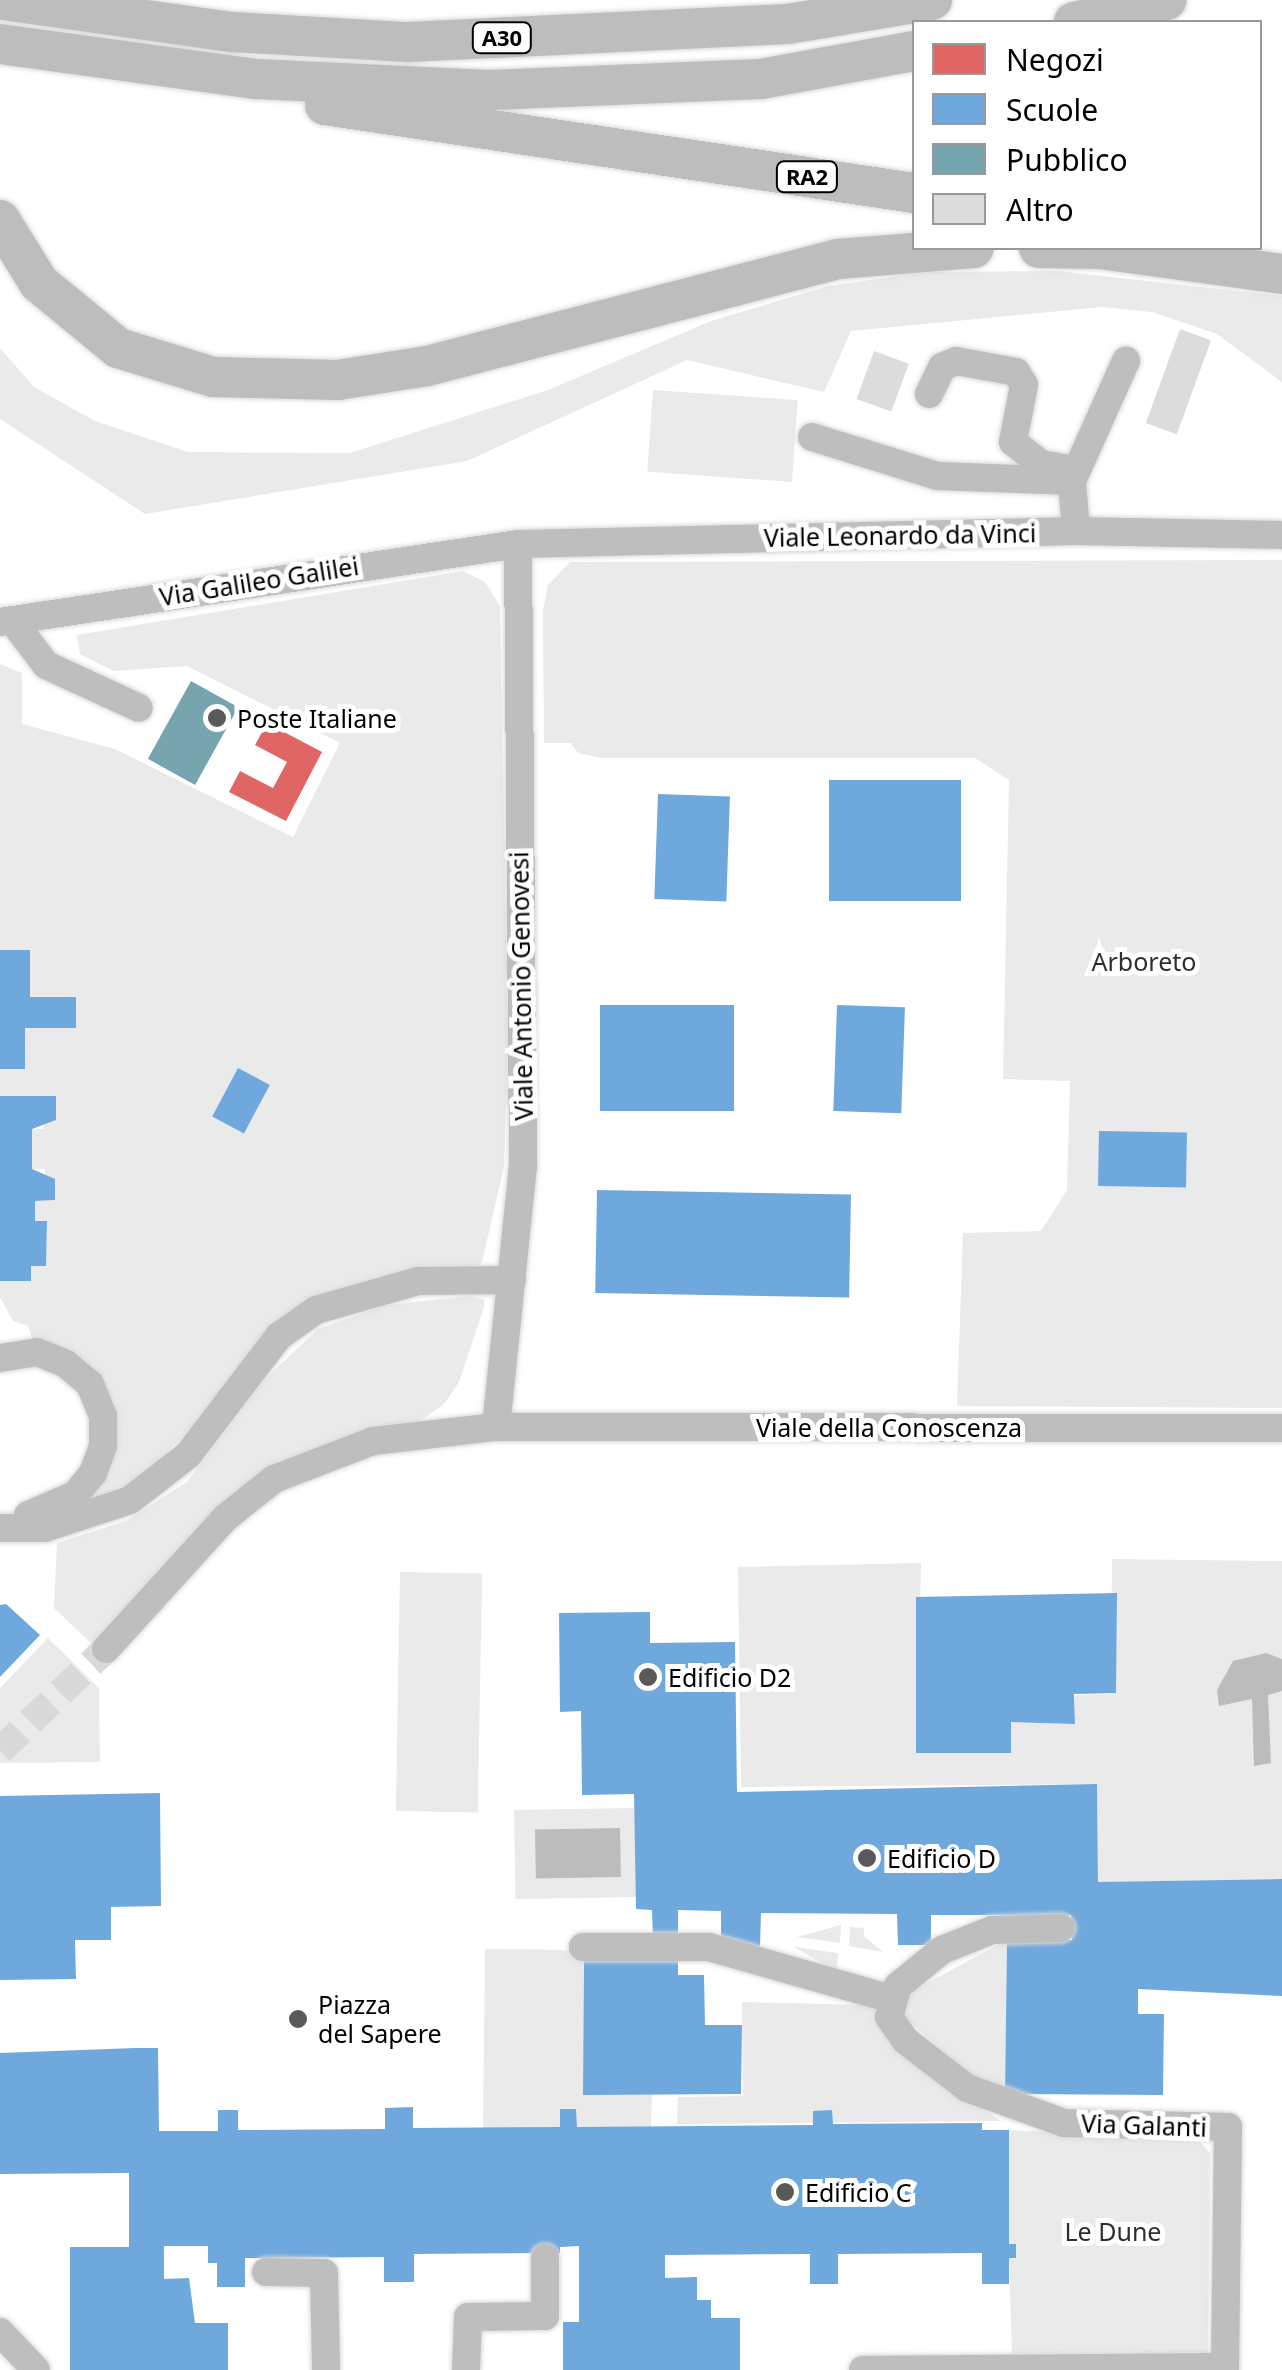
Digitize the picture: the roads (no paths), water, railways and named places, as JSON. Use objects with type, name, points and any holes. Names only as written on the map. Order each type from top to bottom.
[{"type":"highway","name":"A30","points":[[3,0],[232,32],[408,42],[788,24],[932,0]]},
{"type":"highway","points":[[1082,20],[1166,0]]},
{"type":"highway","name":"A30","points":[[0,44],[192,72],[489,90],[761,79],[912,51]]},
{"type":"highway","name":"RA2","points":[[192,72],[356,112],[912,194]]},
{"type":"highway","points":[[0,220],[39,282],[118,348],[231,378],[338,380],[427,366],[838,259],[949,250]]},
{"type":"highway","points":[[1107,250],[1282,274]]},
{"type":"street","points":[[930,394],[942,367],[956,361],[1016,372],[1024,385],[1014,442],[1041,464],[1074,475]]},
{"type":"street","points":[[1076,531],[1074,475],[1126,361]]},
{"type":"street","points":[[812,437],[937,476],[1074,475]]},
{"type":"street","name":"Viale Leonardo da Vinci","points":[[518,544],[1076,531],[1282,535]]},
{"type":"street","name":"Via Galileo Galilei","points":[[6,622],[518,544]]},
{"type":"street","name":"Viale Antonio Genovesi","points":[[496,1427],[524,1166],[518,544]]},
{"type":"street","points":[[6,622],[46,665],[138,708]]},
{"type":"street","points":[[0,1528],[45,1528],[130,1500],[188,1454],[279,1336],[316,1310],[418,1281],[512,1280]]},
{"type":"street","points":[[0,1358],[37,1352],[66,1364],[90,1384],[103,1431],[93,1474],[76,1495],[36,1515],[0,1516]]},
{"type":"street","name":"Viale della Conoscenza","points":[[106,1648],[225,1518],[274,1480],[373,1441],[446,1428],[496,1427],[1282,1428]]},
{"type":"street","points":[[584,1946],[708,1947],[890,1998],[921,1964],[965,1939],[992,1930],[1062,1928]]},
{"type":"street","name":"Via Galanti","points":[[890,1998],[889,2017],[906,2041],[967,2088],[1064,2123],[1228,2127],[1225,2369]]},
{"type":"street","points":[[466,2370],[468,2317],[544,2316],[545,2258]]},
{"type":"street","points":[[266,2272],[324,2273],[326,2370]]},
{"type":"street","points":[[0,2332],[36,2370]]},
{"type":"street","points":[[864,2370],[1225,2369]]},
{"type":"tunnel","points":[[0,1751],[106,1649]]},
{"type":"place","name":"Poste Italiane","points":[[217,718]]},
{"type":"place","name":"Edificio D2","points":[[648,1677]]},
{"type":"place","name":"Edificio D","points":[[867,1858]]},
{"type":"place","name":"Piazza del Sapere","points":[[298,2019]]},
{"type":"place","name":"Edificio C","points":[[785,2192]]},
{"type":"park label","name":"Arboreto","points":[[1144,961]]},
{"type":"park label","name":"Le Dune","points":[[1113,2231]]}]
